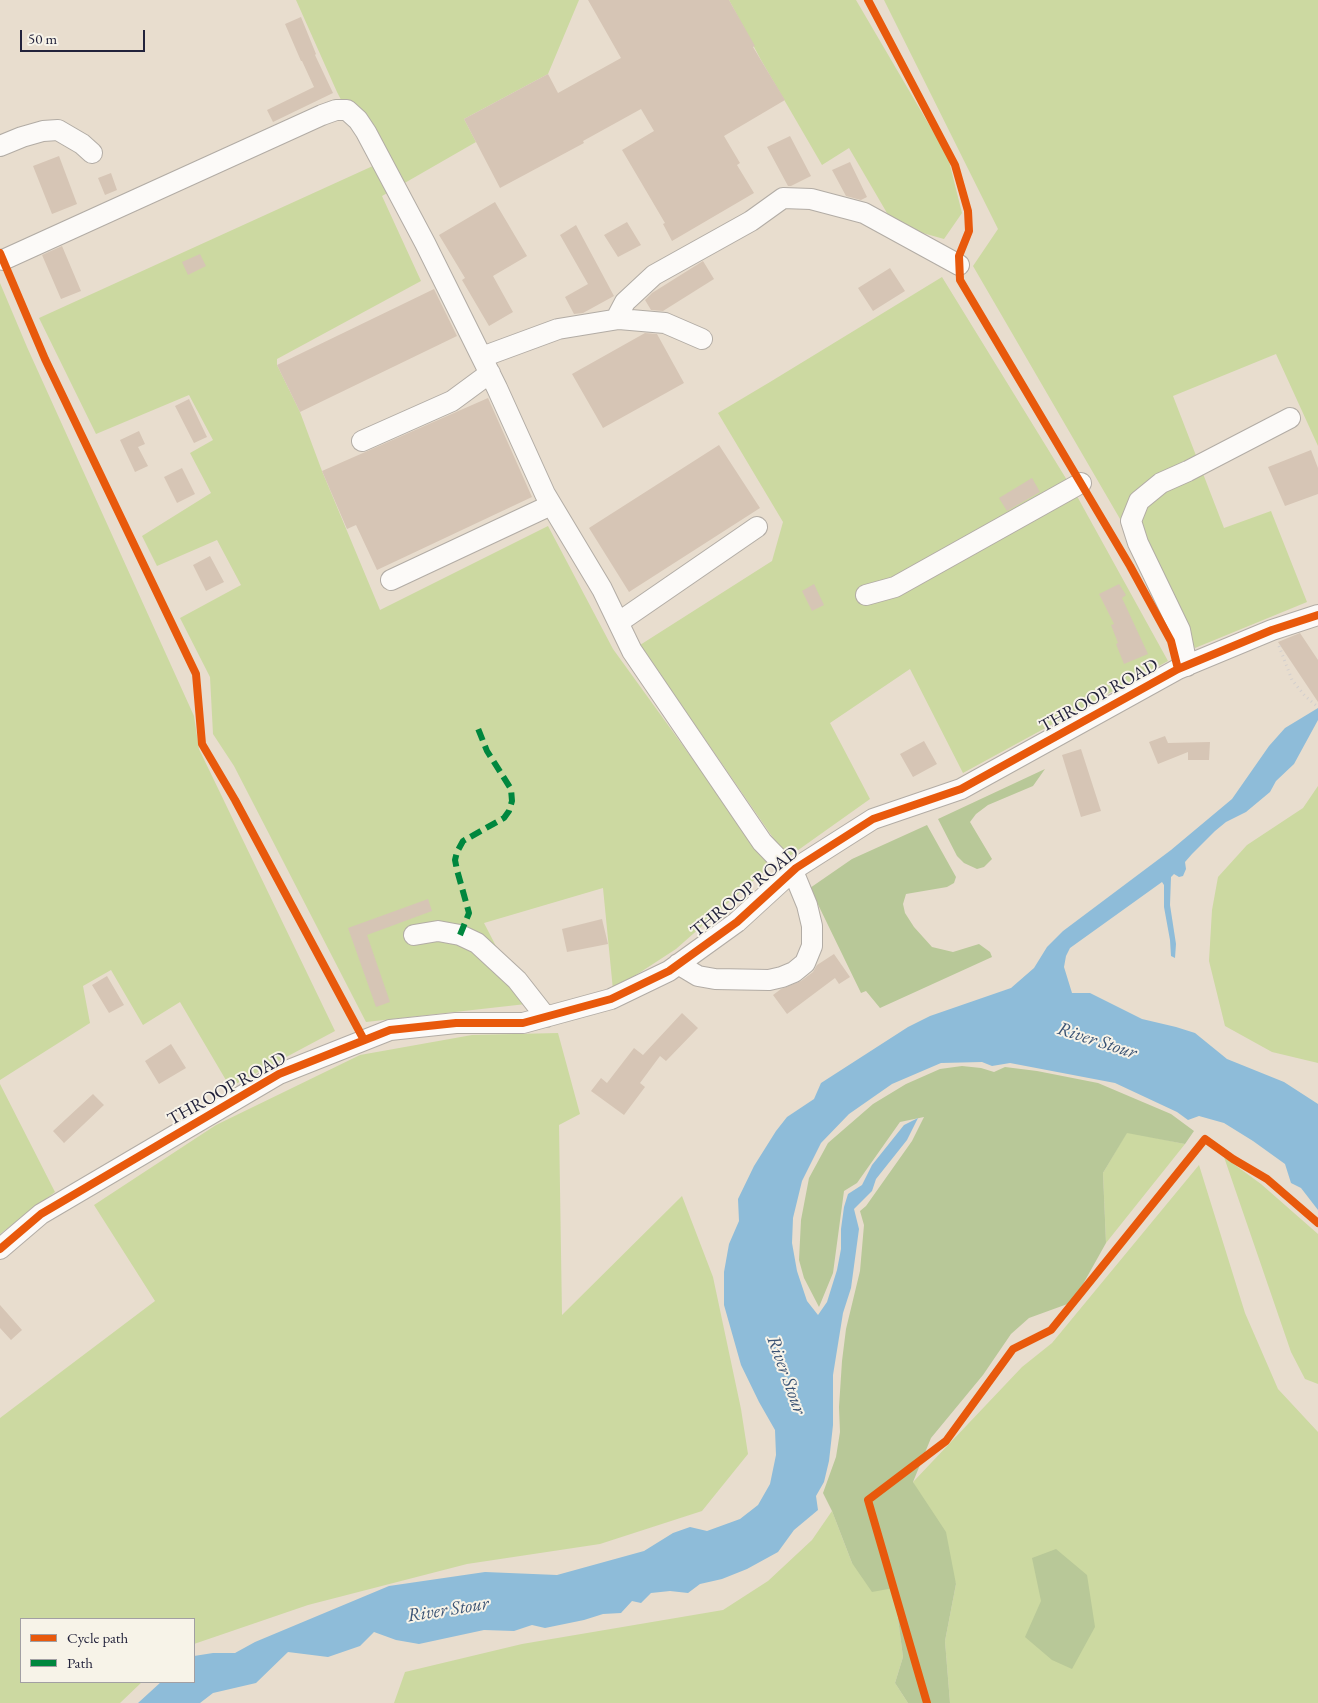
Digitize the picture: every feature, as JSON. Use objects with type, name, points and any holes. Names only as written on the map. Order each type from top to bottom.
[{"type":"street","points":[[3,260],[322,115],[336,110],[347,110],[362,126],[383,162],[486,365],[545,494],[602,589],[632,651],[762,842],[792,872],[807,905],[812,926],[812,946],[805,962],[794,972],[769,980],[715,978],[698,976],[678,964]]},
{"type":"street","points":[[0,146],[36,133],[58,130],[82,144],[92,153]]},
{"type":"street","points":[[616,319],[625,302],[654,275],[750,221],[783,198],[811,199],[864,213],[959,265]]},
{"type":"street","points":[[362,442],[452,401],[486,365],[558,329],[616,319],[665,323],[702,339]]},
{"type":"street","points":[[1187,666],[1180,630],[1138,543],[1131,521],[1139,501],[1161,483],[1290,418]]},
{"type":"street","points":[[866,595],[895,587],[1080,483]]},
{"type":"street","points":[[391,580],[551,505]]},
{"type":"street","points":[[619,622],[757,527]]},
{"type":"street","name":"THROOP ROAD","points":[[0,1249],[41,1214],[278,1074],[390,1030],[456,1023],[523,1023],[611,999],[669,971],[738,922],[792,872],[873,819],[961,789],[1187,666],[1272,630],[1318,615]]},
{"type":"street","points":[[414,935],[438,931],[460,935],[476,943],[517,980],[546,1017]]},
{"type":"path","points":[[1272,630],[1292,680],[1318,707]]},
{"type":"green space","points":[[296,0],[579,0],[548,74],[464,119],[476,142],[382,196],[421,281],[277,359],[277,365],[300,412],[322,471],[380,610],[548,526],[613,649],[770,866],[676,949],[613,990],[603,888],[484,923],[526,1004],[366,1022],[234,766],[213,734],[210,677],[180,618],[241,585],[217,540],[157,566],[142,536],[211,493],[190,453],[213,440],[189,395],[96,434],[39,318],[375,165],[337,92]]},
{"type":"green space","points":[[729,0],[856,0],[948,157],[962,213],[944,239],[894,225],[849,148],[822,165],[761,60]]},
{"type":"green space","points":[[884,0],[1318,0],[1318,446],[1276,354],[1173,396],[1224,528],[1271,511],[1307,602],[1195,648],[973,266],[998,229]]},
{"type":"green space","points":[[942,277],[1078,498],[1168,661],[963,773],[910,669],[830,723],[870,799],[787,858],[640,645],[772,561],[783,522],[718,413]]},
{"type":"green space","points":[[0,283],[27,347],[194,716],[199,749],[335,1031],[230,1087],[180,1002],[143,1025],[111,970],[83,986],[90,1023],[0,1080]]},
{"type":"green space","points":[[1045,769],[1033,786],[988,805],[976,814],[970,822],[992,859],[984,867],[977,869],[964,863],[957,856],[938,819]]},
{"type":"green space","points":[[1318,786],[1318,1063],[1272,1052],[1225,1026],[1209,961],[1212,910],[1218,877],[1247,845],[1303,808]]},
{"type":"green space","points":[[927,825],[956,877],[954,883],[947,887],[906,894],[903,904],[905,913],[914,927],[932,947],[953,952],[979,944],[990,952],[992,957],[880,1008],[866,991],[861,993],[810,888],[852,859]]},
{"type":"green space","points":[[558,1033],[580,1114],[559,1125],[562,1315],[682,1196],[713,1277],[741,1409],[748,1454],[702,1511],[600,1544],[467,1564],[308,1605],[195,1644],[195,1618],[20,1618],[20,1683],[141,1683],[120,1703],[0,1703],[0,1418],[155,1301],[94,1205],[216,1125],[360,1055],[472,1035]]},
{"type":"green space","points":[[962,1066],[981,1068],[994,1072],[1005,1067],[1037,1071],[1098,1083],[1171,1114],[1194,1131],[1185,1144],[1127,1133],[1103,1173],[1106,1243],[1073,1302],[1029,1318],[1011,1334],[983,1375],[931,1438],[913,1482],[946,1532],[956,1584],[945,1641],[950,1703],[908,1703],[895,1683],[903,1657],[894,1588],[872,1592],[852,1563],[823,1493],[836,1457],[840,1432],[839,1407],[842,1361],[846,1329],[860,1271],[864,1225],[860,1211],[866,1206],[912,1141],[924,1117],[900,1122],[857,1183],[844,1191],[833,1273],[819,1307],[804,1278],[799,1260],[801,1220],[809,1178],[828,1143],[873,1104],[906,1084],[940,1069]]},
{"type":"green space","points":[[0,1084],[55,1192],[0,1234]]},
{"type":"green space","points":[[1127,1132],[1185,1144],[1106,1243],[1103,1173]]},
{"type":"green space","points":[[1224,1157],[1261,1184],[1318,1234],[1318,1384],[1305,1379],[1291,1352]]},
{"type":"green space","points":[[1199,1165],[1245,1313],[1278,1389],[1318,1432],[1318,1703],[950,1703],[945,1641],[956,1584],[913,1482],[1022,1367],[1052,1343]]},
{"type":"green space","points":[[832,1511],[852,1563],[894,1588],[903,1657],[895,1683],[908,1703],[394,1703],[405,1672],[522,1644],[723,1610],[768,1581],[812,1540]]},
{"type":"green space","points":[[1056,1549],[1087,1575],[1095,1627],[1072,1669],[1052,1660],[1025,1637],[1041,1601],[1032,1558]]},
{"type":"water","name":"River Stour","points":[[1318,708],[1318,720],[1294,764],[1276,781],[1270,792],[1246,812],[1226,822],[1215,831],[1185,862],[1186,869],[1183,876],[1179,877],[1174,874],[1171,877],[1170,905],[1176,944],[1175,958],[1171,956],[1164,907],[1164,885],[1162,882],[1070,948],[1064,967],[1072,993],[1090,993],[1142,1019],[1195,1033],[1227,1059],[1284,1082],[1318,1104],[1318,1210],[1301,1188],[1291,1183],[1285,1164],[1224,1123],[1199,1116],[1188,1120],[1177,1112],[1115,1083],[1010,1063],[992,1066],[982,1062],[941,1063],[892,1084],[849,1114],[821,1143],[802,1181],[793,1218],[792,1243],[797,1271],[807,1301],[818,1315],[827,1302],[837,1270],[841,1249],[844,1207],[848,1194],[862,1185],[872,1165],[904,1125],[918,1118],[907,1140],[876,1179],[872,1191],[854,1209],[859,1229],[851,1288],[843,1313],[833,1375],[833,1425],[829,1461],[824,1482],[816,1496],[818,1510],[794,1530],[778,1552],[747,1569],[722,1579],[700,1584],[688,1593],[670,1591],[651,1593],[641,1603],[632,1601],[621,1613],[603,1614],[545,1628],[532,1625],[514,1631],[484,1630],[419,1644],[396,1640],[374,1632],[360,1646],[328,1657],[288,1652],[256,1683],[213,1693],[200,1703],[138,1703],[160,1683],[195,1683],[195,1656],[213,1653],[235,1653],[255,1642],[389,1586],[485,1572],[557,1575],[644,1551],[673,1533],[690,1527],[707,1531],[740,1519],[758,1505],[770,1484],[776,1455],[775,1430],[741,1365],[724,1305],[724,1272],[729,1244],[739,1221],[738,1199],[754,1166],[776,1131],[787,1117],[814,1099],[821,1083],[908,1027],[930,1016],[1011,988],[1034,968],[1047,947],[1063,931],[1171,850],[1232,799],[1269,746],[1285,728]]},
{"type":"building","points":[[588,0],[729,0],[755,46],[753,47],[785,100],[724,136],[740,163],[737,165],[754,193],[672,241],[663,224],[665,223],[622,150],[654,131],[641,109],[583,141],[584,143],[500,188],[464,119],[548,74],[558,93],[621,58]]},
{"type":"building","points":[[301,17],[315,55],[333,93],[273,122],[267,110],[314,87],[285,24]]},
{"type":"building","points":[[790,136],[811,176],[788,186],[767,147]]},
{"type":"building","points":[[59,156],[77,204],[52,214],[33,166]]},
{"type":"building","points":[[850,162],[867,197],[861,200],[846,196],[832,170]]},
{"type":"building","points":[[111,173],[117,190],[105,195],[98,178]]},
{"type":"building","points":[[495,202],[527,256],[493,276],[513,312],[489,326],[462,280],[465,278],[439,235]]},
{"type":"building","points":[[627,222],[641,245],[618,257],[604,235]]},
{"type":"building","points":[[576,225],[614,296],[583,313],[574,314],[565,297],[588,284],[560,235]]},
{"type":"building","points":[[62,246],[81,291],[61,299],[42,255]]},
{"type":"building","points":[[200,254],[206,266],[188,275],[182,262]]},
{"type":"building","points":[[703,261],[714,279],[663,311],[651,310],[645,300],[652,293]]},
{"type":"building","points":[[890,268],[905,291],[873,311],[858,288]]},
{"type":"building","points":[[434,289],[457,336],[300,412],[277,365]]},
{"type":"building","points":[[645,333],[657,334],[684,383],[603,428],[572,374]]},
{"type":"building","points":[[488,398],[532,497],[377,570],[356,525],[347,529],[322,471]]},
{"type":"building","points":[[189,399],[207,437],[194,443],[175,406]]},
{"type":"building","points":[[139,431],[145,444],[138,447],[148,466],[135,472],[120,440]]},
{"type":"building","points":[[719,445],[760,508],[629,592],[589,528]]},
{"type":"building","points":[[1311,450],[1318,468],[1318,494],[1285,506],[1268,467]]},
{"type":"building","points":[[182,468],[195,494],[177,503],[164,477]]},
{"type":"building","points":[[1032,478],[1040,492],[1007,511],[999,498]]},
{"type":"building","points":[[210,556],[224,582],[206,591],[193,565]]},
{"type":"building","points":[[814,584],[824,605],[812,611],[802,591]]},
{"type":"building","points":[[1119,584],[1126,595],[1122,598],[1148,654],[1124,664],[1111,625],[1114,624],[1099,594]]},
{"type":"building","points":[[1300,633],[1318,660],[1318,702],[1278,642]]},
{"type":"building","points":[[1165,736],[1168,743],[1210,742],[1209,760],[1188,760],[1188,752],[1158,764],[1149,742]]},
{"type":"building","points":[[924,741],[937,764],[913,777],[900,754]]},
{"type":"building","points":[[1081,749],[1101,811],[1081,817],[1062,755]]},
{"type":"building","points":[[428,899],[432,911],[367,935],[390,1002],[376,1007],[348,928]]},
{"type":"building","points":[[602,919],[608,944],[567,952],[562,929]]},
{"type":"building","points":[[834,954],[850,977],[839,984],[835,978],[787,1014],[773,995],[781,989],[801,981],[813,972],[817,965]]},
{"type":"building","points":[[107,976],[124,1005],[109,1013],[92,985]]},
{"type":"building","points":[[682,1013],[698,1028],[666,1061],[660,1056],[640,1083],[645,1087],[624,1115],[591,1091],[601,1078],[607,1083],[634,1048],[643,1055]]},
{"type":"building","points":[[171,1044],[186,1068],[159,1084],[145,1061]]},
{"type":"building","points":[[93,1094],[104,1105],[64,1143],[53,1131]]},
{"type":"building","points":[[0,1305],[22,1330],[11,1340],[0,1328]]},
{"type":"marked path","points":[[460,935],[469,913],[455,860],[457,852],[463,841],[504,818],[509,811],[512,801],[511,789],[487,751],[477,726]]},
{"type":"cycle path","points":[[868,0],[955,165],[968,211],[969,231],[959,256],[960,280],[1130,566],[1171,641],[1178,669]]},
{"type":"cycle path","points":[[0,253],[45,359],[196,674],[202,744],[235,800],[364,1040]]},
{"type":"cycle path","points":[[0,1249],[41,1214],[279,1074],[390,1030],[456,1023],[523,1023],[611,999],[669,971],[737,922],[796,868],[873,819],[961,789],[1178,669],[1272,630],[1318,615]]},
{"type":"cycle path","points":[[927,1703],[868,1500],[946,1441],[1013,1349],[1051,1330],[1205,1139],[1233,1159],[1267,1179],[1318,1223]]}]
